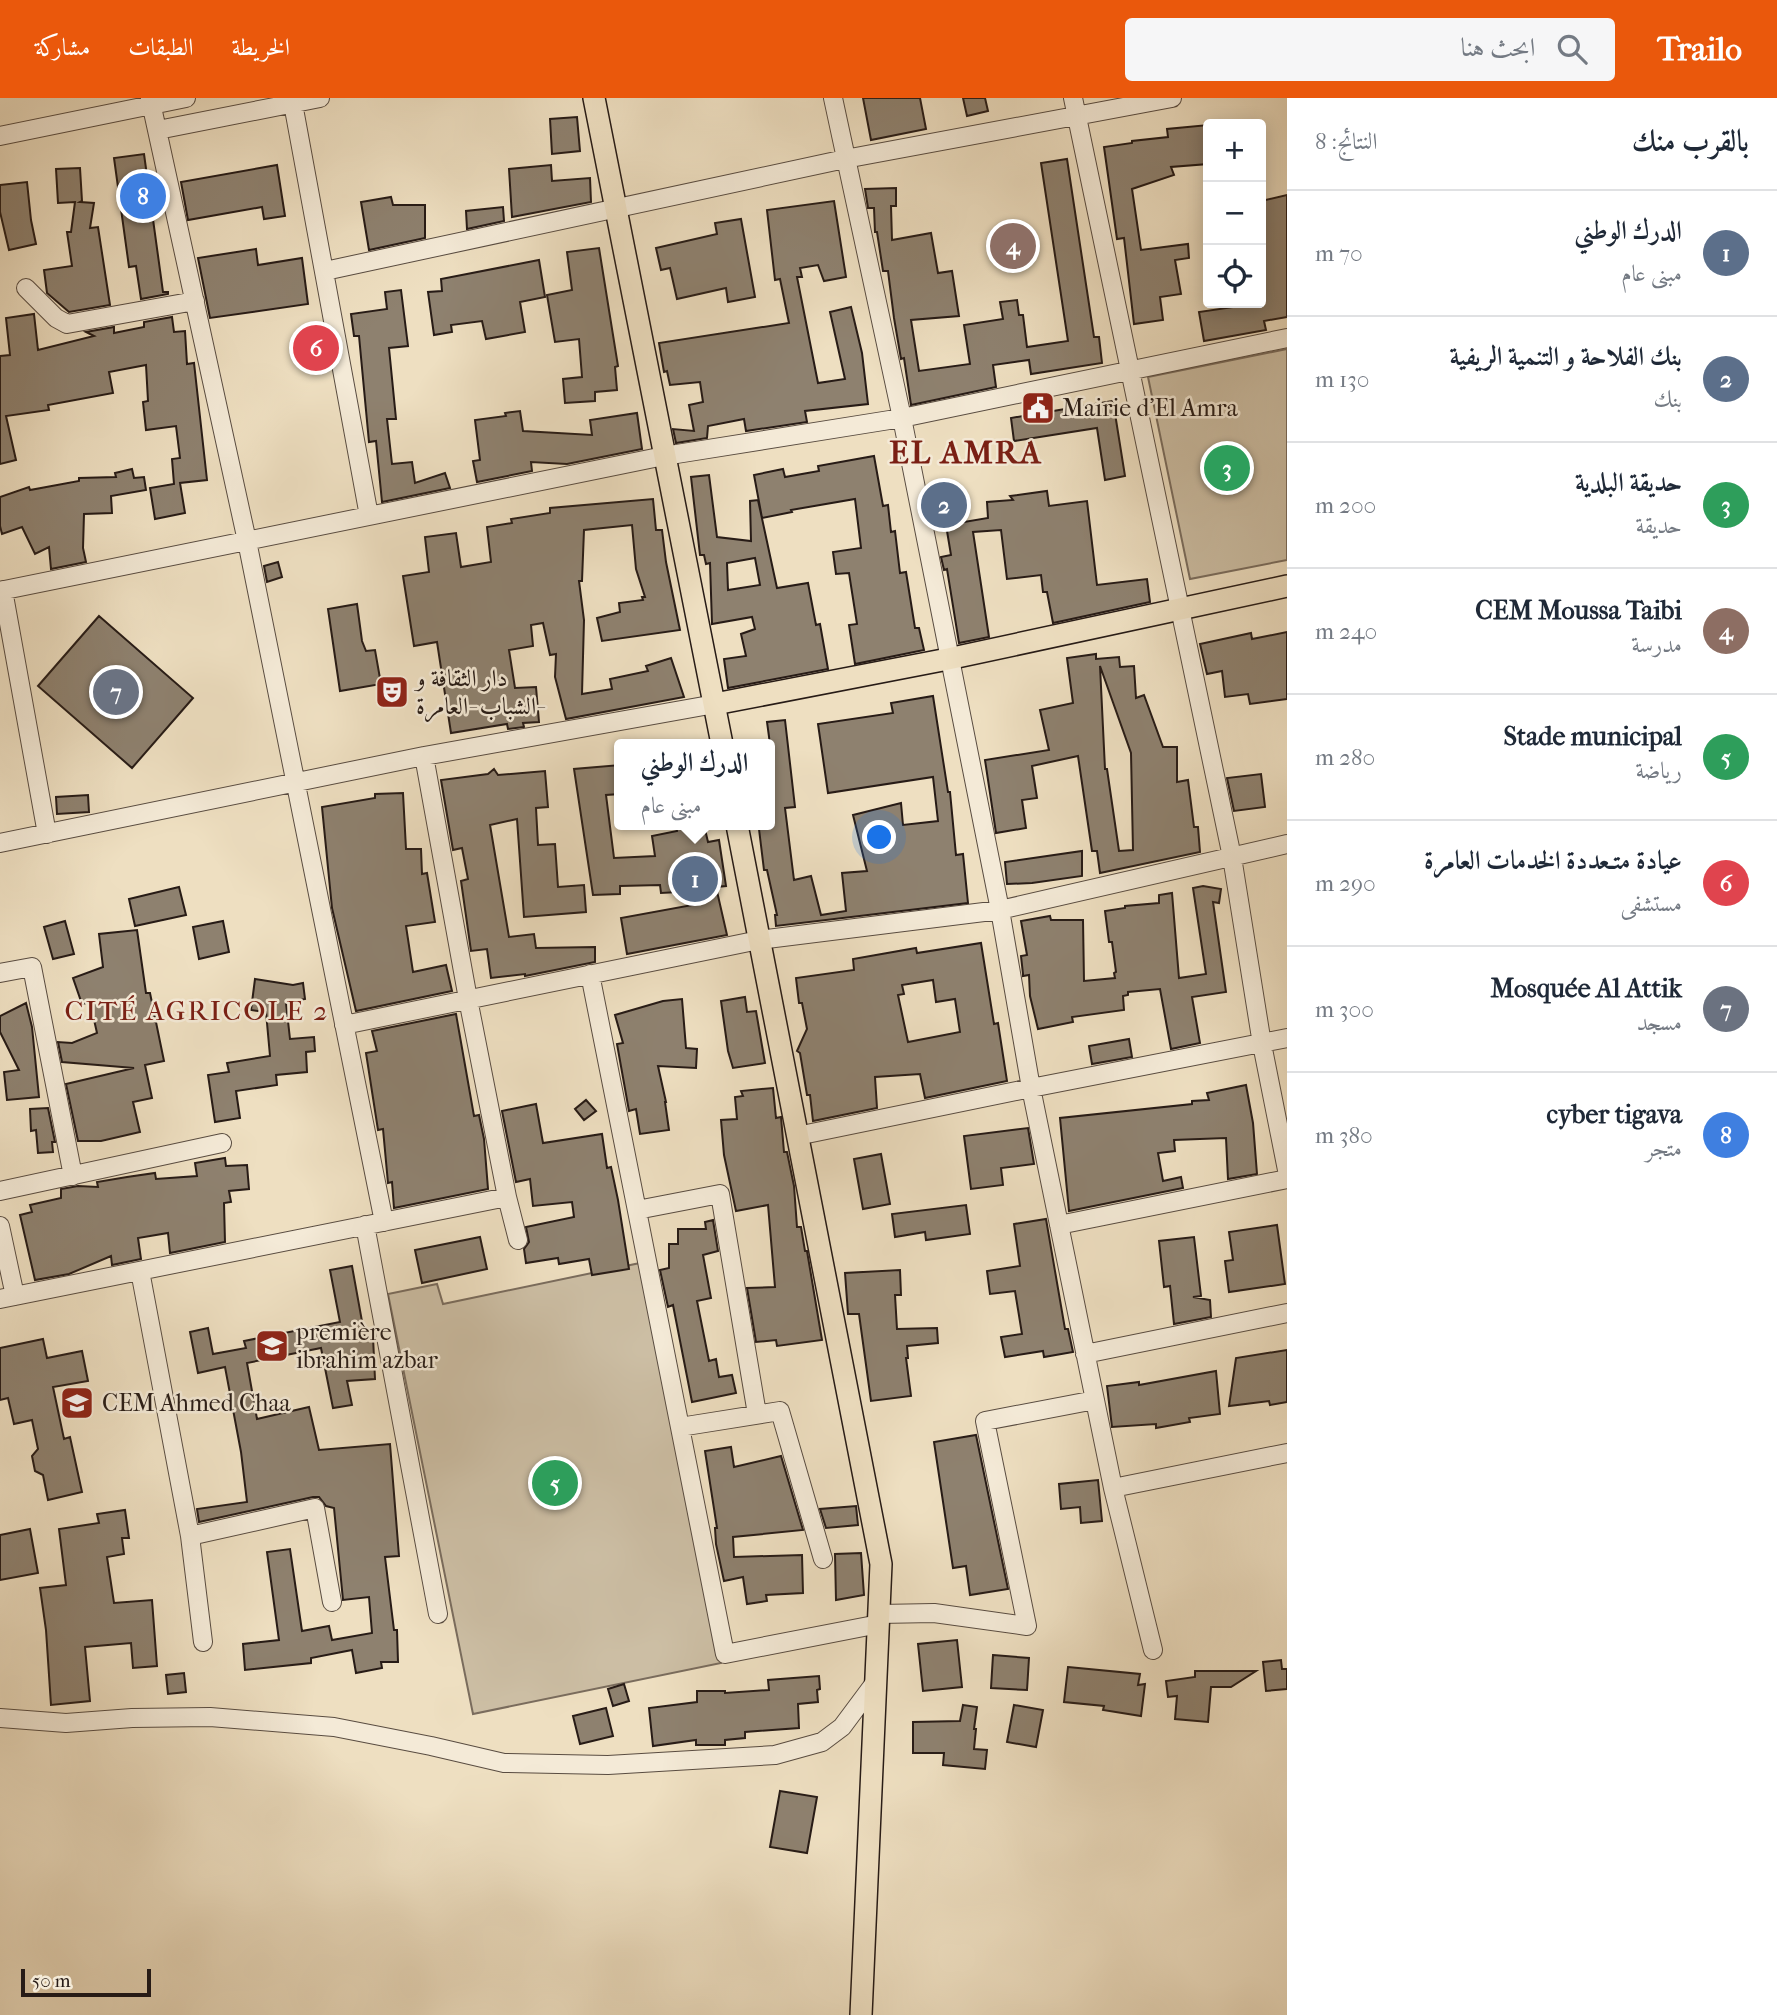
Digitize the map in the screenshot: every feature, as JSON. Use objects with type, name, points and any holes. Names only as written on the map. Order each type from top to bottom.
[{"type":"main road","points":[[594,98],[721,739]]},
{"type":"main road","points":[[715,704],[948,659],[1287,586]]},
{"type":"main road","points":[[738,830],[881,1564],[861,2015]]},
{"type":"street","points":[[0,136],[151,101],[186,98]]},
{"type":"street","points":[[158,130],[293,101],[320,98]]},
{"type":"street","points":[[832,98],[902,418],[1085,1354],[1113,1488],[1153,1650]]},
{"type":"street","points":[[325,271],[845,159],[1075,106],[1172,98]]},
{"type":"street","points":[[151,101],[247,541],[384,1222]]},
{"type":"street","points":[[293,101],[369,516]]},
{"type":"street","points":[[1075,106],[1233,857],[1262,1044],[1287,1170]]},
{"type":"street","points":[[26,288],[56,318],[67,324],[195,301]]},
{"type":"street","points":[[47,834],[1,590],[664,456],[902,418],[1287,338]]},
{"type":"street","points":[[0,843],[424,756],[715,704]]},
{"type":"street","points":[[424,756],[468,999],[518,1240]]},
{"type":"street","points":[[344,1025],[759,940],[1000,910],[1287,844]]},
{"type":"street","points":[[0,973],[32,967],[73,1176]]},
{"type":"street","points":[[590,974],[725,1654],[879,1619],[934,1614],[1027,1626],[985,1421],[1095,1401]]},
{"type":"street","points":[[797,1136],[1287,1038]]},
{"type":"street","points":[[0,1191],[222,1143]]},
{"type":"street","points":[[1059,1225],[1287,1179]]},
{"type":"street","points":[[637,1210],[720,1194],[757,1414]]},
{"type":"street","points":[[0,1226],[8,1298],[507,1197]]},
{"type":"street","points":[[365,1225],[438,1614]]},
{"type":"street","points":[[140,1271],[190,1535],[203,1642]]},
{"type":"street","points":[[1085,1354],[1287,1313]]},
{"type":"street","points":[[680,1427],[780,1411],[822,1559]]},
{"type":"street","points":[[1113,1488],[1287,1453]]},
{"type":"street","points":[[190,1535],[315,1508],[332,1602]]},
{"type":"street","points":[[0,1718],[66,1723],[132,1718],[210,1717],[334,1727],[504,1763],[608,1765],[775,1755],[821,1742],[842,1727],[877,1681]]},
{"type":"shaded area","points":[[1287,349],[1287,560],[1190,579],[1148,377]]},
{"type":"shaded area","points":[[640,1263],[721,1663],[473,1714],[388,1294],[437,1284],[443,1304]]},
{"type":"building","points":[[863,98],[920,98],[926,129],[871,140]]},
{"type":"building","points":[[963,98],[985,98],[988,111],[967,116]]},
{"type":"building","points":[[577,117],[580,151],[552,154],[550,119]]},
{"type":"building","points":[[1203,125],[1203,164],[1171,167],[1174,175],[1132,189],[1141,250],[1188,244],[1189,258],[1175,260],[1181,294],[1160,297],[1163,320],[1134,324],[1124,238],[1117,239],[1104,147],[1168,137],[1167,129]]},
{"type":"building","points":[[144,154],[163,292],[168,294],[141,299],[136,266],[129,267],[114,158]]},
{"type":"building","points":[[1067,159],[1094,337],[1099,337],[1102,363],[1031,374],[1029,360],[993,365],[996,387],[911,405],[888,271],[883,271],[875,232],[874,208],[868,208],[865,189],[896,188],[896,206],[891,206],[892,240],[931,233],[938,273],[952,271],[959,316],[911,320],[919,371],[970,364],[964,325],[1003,319],[1000,302],[1017,300],[1019,315],[1023,315],[1027,347],[1068,341],[1041,163]]},
{"type":"building","points":[[277,165],[285,216],[264,219],[262,207],[188,220],[181,182]]},
{"type":"building","points":[[551,165],[552,181],[590,178],[591,202],[512,217],[509,169]]},
{"type":"building","points":[[80,168],[80,202],[94,203],[90,228],[98,227],[110,305],[69,312],[47,293],[44,270],[72,266],[67,232],[71,232],[75,202],[58,203],[56,169]]},
{"type":"building","points":[[27,182],[36,244],[9,250],[0,212],[0,185]]},
{"type":"building","points":[[1287,195],[1287,317],[1264,321],[1266,330],[1204,341],[1199,312],[1227,308],[1266,308],[1266,200]]},
{"type":"building","points":[[391,197],[393,205],[425,205],[425,238],[369,250],[361,202]]},
{"type":"building","points":[[834,201],[846,277],[824,281],[818,265],[800,268],[802,277],[797,277],[818,383],[845,379],[830,312],[851,307],[862,353],[868,404],[805,411],[807,422],[746,431],[744,419],[708,426],[707,438],[676,443],[673,429],[694,431],[689,405],[703,402],[700,382],[670,385],[667,371],[664,372],[659,343],[789,323],[780,279],[775,280],[767,210]]},
{"type":"building","points":[[503,207],[504,221],[467,229],[466,211]]},
{"type":"building","points":[[741,219],[755,297],[728,302],[726,288],[677,299],[670,268],[661,270],[656,248],[717,234],[715,223]]},
{"type":"building","points":[[599,248],[618,366],[615,367],[617,390],[595,392],[595,401],[565,403],[563,379],[582,377],[579,339],[555,342],[547,295],[572,290],[567,252]]},
{"type":"building","points":[[256,249],[258,265],[302,258],[308,304],[210,318],[198,258]]},
{"type":"building","points":[[539,260],[545,297],[520,302],[525,332],[486,339],[482,321],[451,325],[452,332],[434,335],[428,292],[442,291],[441,279]]},
{"type":"building","points":[[401,290],[408,346],[389,348],[396,419],[387,419],[392,464],[412,462],[415,483],[445,473],[450,488],[382,502],[376,441],[369,442],[359,336],[354,336],[351,314],[387,309],[385,292]]},
{"type":"building","points":[[34,314],[38,350],[94,336],[86,332],[114,327],[114,333],[144,327],[144,322],[172,317],[174,332],[185,331],[187,364],[194,363],[207,480],[180,483],[185,513],[155,519],[150,488],[174,484],[172,459],[180,458],[176,426],[146,430],[143,402],[148,401],[146,365],[109,372],[113,393],[48,405],[49,410],[6,416],[16,460],[0,464],[0,356],[10,355],[6,318]]},
{"type":"building","points":[[1113,401],[1125,476],[1105,480],[1097,428],[1014,441],[1011,418]]},
{"type":"building","points":[[520,411],[523,431],[592,435],[590,420],[637,413],[642,449],[567,464],[531,462],[532,471],[477,482],[473,461],[480,460],[475,420],[506,416],[505,413]]},
{"type":"building","points":[[874,456],[883,506],[888,505],[891,532],[895,531],[900,573],[906,572],[915,628],[919,628],[924,650],[855,664],[849,625],[857,624],[849,573],[836,574],[833,552],[861,548],[855,499],[762,518],[754,475],[783,469],[785,477],[819,471],[818,466]]},
{"type":"building","points":[[132,469],[134,478],[144,477],[146,490],[111,496],[112,513],[84,514],[83,548],[86,562],[51,569],[49,547],[35,554],[22,527],[2,534],[0,497],[29,487],[30,490],[79,481],[79,478],[116,477],[115,473]]},
{"type":"building","points":[[709,475],[717,537],[751,541],[750,501],[758,500],[777,588],[808,583],[816,625],[820,624],[828,669],[728,688],[724,659],[746,656],[741,634],[755,629],[752,617],[712,624],[710,563],[706,564],[704,555],[700,555],[691,477]],"holes":[[[755,558],[760,585],[728,590],[727,563]]]},
{"type":"building","points":[[1047,491],[1049,506],[1087,501],[1097,585],[1147,579],[1150,602],[1053,623],[1047,592],[1043,592],[1041,575],[1007,579],[1001,530],[973,532],[989,637],[959,643],[947,569],[944,570],[941,557],[951,555],[946,525],[988,518],[987,502],[1013,500],[1010,496]]},
{"type":"building","points":[[653,499],[656,530],[662,530],[680,630],[602,641],[597,618],[620,612],[619,603],[643,600],[642,597],[645,597],[636,569],[632,525],[584,530],[582,581],[579,581],[584,620],[582,694],[612,689],[610,679],[648,671],[646,666],[671,658],[684,697],[566,719],[555,677],[556,654],[550,655],[543,623],[531,625],[533,646],[509,650],[515,688],[536,687],[539,722],[523,723],[524,727],[508,729],[507,724],[451,733],[437,642],[414,646],[403,576],[429,572],[425,537],[456,533],[461,567],[491,562],[487,527],[512,523],[511,519],[550,513],[550,508]]},
{"type":"building","points":[[278,562],[282,577],[267,582],[264,566]]},
{"type":"building","points":[[357,604],[362,641],[366,651],[375,650],[381,684],[340,691],[328,609]]},
{"type":"building","points":[[99,616],[193,698],[132,768],[38,686]]},
{"type":"building","points":[[1287,632],[1287,699],[1250,704],[1248,694],[1225,697],[1222,671],[1207,674],[1200,644],[1251,633],[1252,639]]},
{"type":"building","points":[[1096,654],[1096,659],[1119,657],[1120,667],[1134,666],[1136,698],[1144,695],[1163,747],[1177,747],[1177,782],[1188,780],[1194,827],[1198,827],[1200,852],[1100,873],[1097,851],[1092,851],[1078,756],[1032,766],[1037,798],[1022,800],[1026,828],[996,833],[985,760],[1049,750],[1040,710],[1073,703],[1067,658]],"holes":[[[1100,666],[1131,753],[1133,850],[1119,851],[1105,769]]]},
{"type":"building","points":[[933,696],[950,792],[956,855],[963,854],[968,903],[776,926],[777,915],[767,870],[764,870],[759,830],[775,830],[775,739],[769,739],[767,722],[785,720],[795,807],[785,808],[794,880],[811,876],[821,915],[846,911],[842,873],[867,871],[853,815],[901,803],[903,825],[938,821],[933,777],[828,793],[818,724],[893,713],[891,703]]},
{"type":"building","points":[[614,766],[614,794],[606,795],[614,858],[655,856],[652,836],[677,830],[705,830],[708,842],[719,840],[726,886],[716,887],[727,935],[627,954],[621,918],[698,904],[697,891],[661,893],[660,885],[620,886],[620,894],[593,895],[574,769]]},
{"type":"building","points":[[494,769],[498,775],[545,771],[548,807],[536,808],[538,845],[555,844],[558,887],[584,885],[586,912],[524,917],[517,819],[490,825],[509,937],[534,934],[536,948],[595,947],[595,962],[525,976],[491,978],[487,949],[471,951],[461,881],[468,879],[462,848],[453,850],[441,780],[488,774]]},
{"type":"building","points":[[1261,774],[1265,807],[1234,811],[1227,778]]},
{"type":"building","points":[[403,793],[406,849],[421,849],[422,874],[427,873],[435,922],[406,926],[413,972],[446,965],[452,991],[356,1011],[332,908],[322,807],[375,798],[375,794]]},
{"type":"building","points":[[88,795],[89,812],[57,814],[56,797]]},
{"type":"building","points":[[1082,851],[1082,876],[1007,884],[1005,862]]},
{"type":"building","points":[[1203,886],[1221,889],[1219,903],[1213,902],[1226,992],[1192,997],[1200,1043],[1171,1049],[1160,989],[1128,992],[1128,995],[1123,996],[1124,1010],[1072,1017],[1073,1022],[1038,1029],[1030,996],[1029,975],[1023,976],[1021,956],[1027,955],[1021,921],[1050,916],[1051,920],[1083,920],[1084,981],[1115,978],[1112,942],[1109,942],[1105,911],[1159,903],[1159,895],[1172,893],[1179,978],[1206,974],[1193,888]]},
{"type":"building","points":[[179,887],[186,915],[135,926],[129,899]]},
{"type":"building","points":[[65,921],[74,954],[53,959],[44,927]]},
{"type":"building","points":[[223,921],[229,952],[199,959],[193,927]]},
{"type":"building","points":[[137,930],[146,993],[150,993],[164,1061],[145,1065],[152,1098],[133,1102],[140,1132],[101,1141],[78,1141],[66,1084],[134,1068],[62,1062],[58,1042],[72,1043],[97,1033],[90,1002],[82,1004],[73,978],[103,967],[99,934]]},
{"type":"building","points":[[981,943],[994,1024],[998,1023],[1007,1081],[925,1098],[920,1074],[875,1077],[877,1108],[813,1121],[810,1095],[807,1095],[800,1053],[797,1051],[807,1029],[802,1003],[799,1003],[796,978],[854,970],[853,959],[916,948],[917,953]],"holes":[[[933,980],[936,1002],[955,999],[960,1032],[908,1042],[898,995],[904,994],[902,985]]]},
{"type":"building","points":[[255,979],[293,985],[303,983],[305,999],[286,1003],[290,1039],[314,1037],[315,1051],[306,1052],[307,1072],[276,1075],[277,1085],[236,1091],[240,1118],[215,1122],[208,1075],[229,1072],[227,1063],[270,1056],[266,1012],[251,1010]]},
{"type":"building","points":[[745,997],[747,1012],[756,1011],[765,1063],[733,1068],[721,1001]]},
{"type":"building","points":[[682,999],[686,1048],[697,1049],[696,1068],[658,1066],[669,1130],[640,1134],[636,1109],[629,1111],[617,1044],[623,1043],[615,1015],[663,1001]]},
{"type":"building","points":[[26,1003],[32,1027],[39,1097],[7,1100],[4,1072],[19,1070],[0,1032],[0,1016]]},
{"type":"building","points":[[456,1014],[474,1116],[479,1115],[484,1139],[488,1189],[394,1208],[392,1182],[388,1183],[383,1129],[378,1130],[366,1053],[377,1051],[372,1031]]},
{"type":"building","points":[[1129,1039],[1132,1057],[1092,1064],[1089,1046]]},
{"type":"building","points":[[1246,1085],[1253,1123],[1257,1174],[1228,1179],[1226,1138],[1174,1140],[1175,1151],[1158,1153],[1163,1181],[1181,1177],[1183,1188],[1069,1211],[1060,1118],[1192,1104],[1192,1101],[1209,1100],[1207,1093]]},
{"type":"building","points":[[773,1088],[776,1118],[781,1117],[784,1152],[787,1152],[794,1186],[797,1227],[801,1227],[807,1251],[822,1340],[777,1346],[776,1340],[756,1342],[747,1288],[775,1287],[768,1205],[736,1211],[724,1155],[721,1120],[737,1119],[735,1097],[743,1096],[741,1091]]},
{"type":"building","points":[[586,1100],[596,1111],[584,1120],[575,1109]]},
{"type":"building","points":[[536,1104],[543,1143],[602,1134],[607,1168],[611,1167],[618,1200],[629,1269],[592,1275],[589,1259],[559,1264],[558,1258],[526,1263],[524,1249],[529,1242],[526,1227],[574,1217],[572,1202],[533,1206],[530,1179],[516,1182],[502,1111]]},
{"type":"building","points":[[48,1108],[55,1142],[52,1142],[53,1152],[38,1153],[36,1130],[31,1131],[30,1109]]},
{"type":"building","points":[[1028,1128],[1034,1164],[1001,1168],[1003,1185],[971,1189],[964,1136]]},
{"type":"building","points":[[881,1154],[890,1204],[863,1209],[854,1159]]},
{"type":"building","points":[[225,1158],[226,1166],[247,1165],[249,1189],[229,1191],[231,1202],[224,1203],[225,1242],[170,1253],[168,1233],[138,1238],[141,1259],[112,1265],[111,1256],[69,1274],[35,1280],[20,1215],[32,1212],[30,1205],[61,1198],[61,1189],[98,1187],[97,1182],[155,1173],[156,1179],[197,1176],[195,1163]]},
{"type":"building","points":[[966,1205],[970,1234],[926,1240],[925,1232],[895,1237],[892,1214]]},
{"type":"building","points":[[1046,1219],[1065,1329],[1068,1329],[1073,1352],[1044,1357],[1043,1351],[1005,1357],[1001,1337],[1022,1334],[1015,1291],[990,1294],[987,1271],[1020,1266],[1014,1224]]},
{"type":"building","points":[[713,1220],[718,1251],[703,1255],[711,1298],[697,1301],[709,1361],[716,1359],[719,1377],[732,1375],[736,1393],[692,1402],[673,1305],[668,1307],[660,1270],[669,1268],[669,1244],[678,1244],[678,1229],[706,1229],[705,1222]]},
{"type":"building","points":[[1277,1225],[1285,1284],[1229,1292],[1225,1261],[1233,1260],[1229,1232]]},
{"type":"building","points":[[480,1237],[487,1269],[422,1283],[415,1250]]},
{"type":"building","points":[[1194,1237],[1201,1296],[1193,1297],[1210,1300],[1211,1317],[1174,1324],[1170,1286],[1164,1287],[1159,1241]]},
{"type":"building","points":[[352,1266],[365,1338],[373,1337],[375,1379],[347,1381],[352,1405],[333,1408],[321,1348],[247,1363],[257,1419],[309,1407],[319,1450],[390,1444],[399,1556],[385,1557],[394,1630],[397,1630],[398,1662],[381,1662],[382,1668],[356,1673],[352,1650],[311,1658],[311,1663],[245,1670],[243,1644],[279,1640],[267,1552],[290,1549],[302,1631],[329,1626],[332,1640],[372,1633],[369,1597],[343,1600],[334,1508],[326,1506],[319,1497],[199,1522],[197,1509],[247,1502],[241,1452],[225,1367],[198,1373],[190,1332],[208,1328],[213,1354],[246,1348],[244,1341],[340,1322],[330,1270]]},
{"type":"building","points":[[900,1270],[901,1295],[895,1295],[897,1329],[937,1328],[938,1343],[907,1346],[911,1396],[871,1401],[859,1314],[848,1314],[845,1273]]},
{"type":"building","points":[[43,1339],[47,1358],[82,1351],[88,1381],[53,1387],[64,1439],[70,1437],[82,1492],[48,1500],[43,1475],[35,1471],[32,1456],[38,1449],[32,1420],[14,1424],[8,1398],[0,1400],[0,1348]]},
{"type":"building","points":[[1287,1350],[1287,1402],[1270,1405],[1269,1401],[1229,1406],[1236,1358]]},
{"type":"building","points":[[1216,1371],[1220,1414],[1189,1418],[1190,1422],[1156,1428],[1156,1424],[1112,1427],[1107,1386],[1139,1382],[1139,1385]]},
{"type":"building","points":[[976,1435],[1008,1589],[970,1595],[966,1566],[953,1568],[934,1442]]},
{"type":"building","points":[[731,1447],[734,1467],[781,1456],[803,1530],[733,1537],[734,1557],[802,1555],[803,1593],[766,1595],[767,1601],[747,1604],[743,1577],[724,1581],[716,1544],[717,1528],[705,1451]]},
{"type":"building","points":[[1098,1480],[1102,1521],[1081,1523],[1080,1507],[1061,1509],[1059,1484]]},
{"type":"building","points":[[856,1506],[858,1525],[826,1528],[820,1509]]},
{"type":"building","points":[[125,1510],[129,1538],[122,1538],[124,1554],[107,1557],[114,1603],[152,1600],[157,1666],[133,1668],[131,1643],[85,1647],[90,1701],[51,1705],[40,1588],[66,1585],[59,1529],[99,1523],[97,1514]]},
{"type":"building","points":[[30,1529],[38,1573],[0,1580],[0,1535]]},
{"type":"building","points":[[861,1553],[864,1595],[836,1600],[835,1554]]},
{"type":"building","points":[[957,1640],[962,1687],[923,1691],[918,1644]]},
{"type":"building","points":[[993,1655],[1029,1658],[1027,1690],[991,1688]]},
{"type":"building","points":[[1281,1660],[1282,1669],[1287,1669],[1287,1689],[1266,1691],[1263,1662]]},
{"type":"building","points":[[1068,1667],[1140,1674],[1138,1685],[1145,1684],[1141,1716],[1103,1710],[1104,1706],[1064,1702]]},
{"type":"building","points":[[1195,1671],[1256,1671],[1231,1687],[1211,1687],[1208,1722],[1175,1719],[1177,1696],[1168,1697],[1166,1681],[1195,1677]]},
{"type":"building","points":[[184,1673],[186,1692],[168,1694],[166,1675]]},
{"type":"building","points":[[819,1676],[818,1702],[798,1704],[799,1728],[745,1732],[745,1738],[725,1740],[725,1745],[696,1745],[696,1740],[653,1746],[649,1708],[697,1702],[697,1691],[725,1693],[769,1690],[768,1680]]},
{"type":"building","points":[[624,1684],[629,1701],[613,1706],[608,1689]]},
{"type":"building","points":[[963,1705],[977,1707],[974,1749],[987,1750],[985,1769],[943,1765],[944,1753],[913,1753],[913,1722],[960,1721]]},
{"type":"building","points":[[1014,1705],[1043,1710],[1036,1747],[1007,1742]]},
{"type":"building","points":[[606,1708],[613,1736],[580,1744],[573,1716]]},
{"type":"building","points":[[780,1791],[817,1797],[807,1853],[770,1847]]},
{"type":"place","name":"cyber tigava","points":[[143,196]]},
{"type":"place","name":"CEM Moussa Taibi","points":[[1013,246]]},
{"type":"place","name":"عيادة متـعددة الخدمات العامرة","points":[[316,348]]},
{"type":"place","name":"Mairie d'El Amra","points":[[1038,408]]},
{"type":"place","name":"حديقة البلدية","points":[[1227,468]]},
{"type":"place","name":"بنك الفلاحة و التنمية الريفية","points":[[944,505]]},
{"type":"place","name":"Mosquée Al Attik","points":[[116,692]]},
{"type":"place","name":"دار الثقافة و الشباب -العامرة-","points":[[392,692]]},
{"type":"place","name":"الدرك الوطني","points":[[695,879]]},
{"type":"place","name":"première ibrahim azbar","points":[[272,1346]]},
{"type":"place","name":"CEM Ahmed Chaa","points":[[77,1403]]},
{"type":"place","name":"Stade municipal","points":[[555,1483]]},
{"type":"district","name":"EL AMRA","points":[[966,452]]},
{"type":"district","name":"CITÉ AGRICOLE 2","points":[[197,1010]]}]
